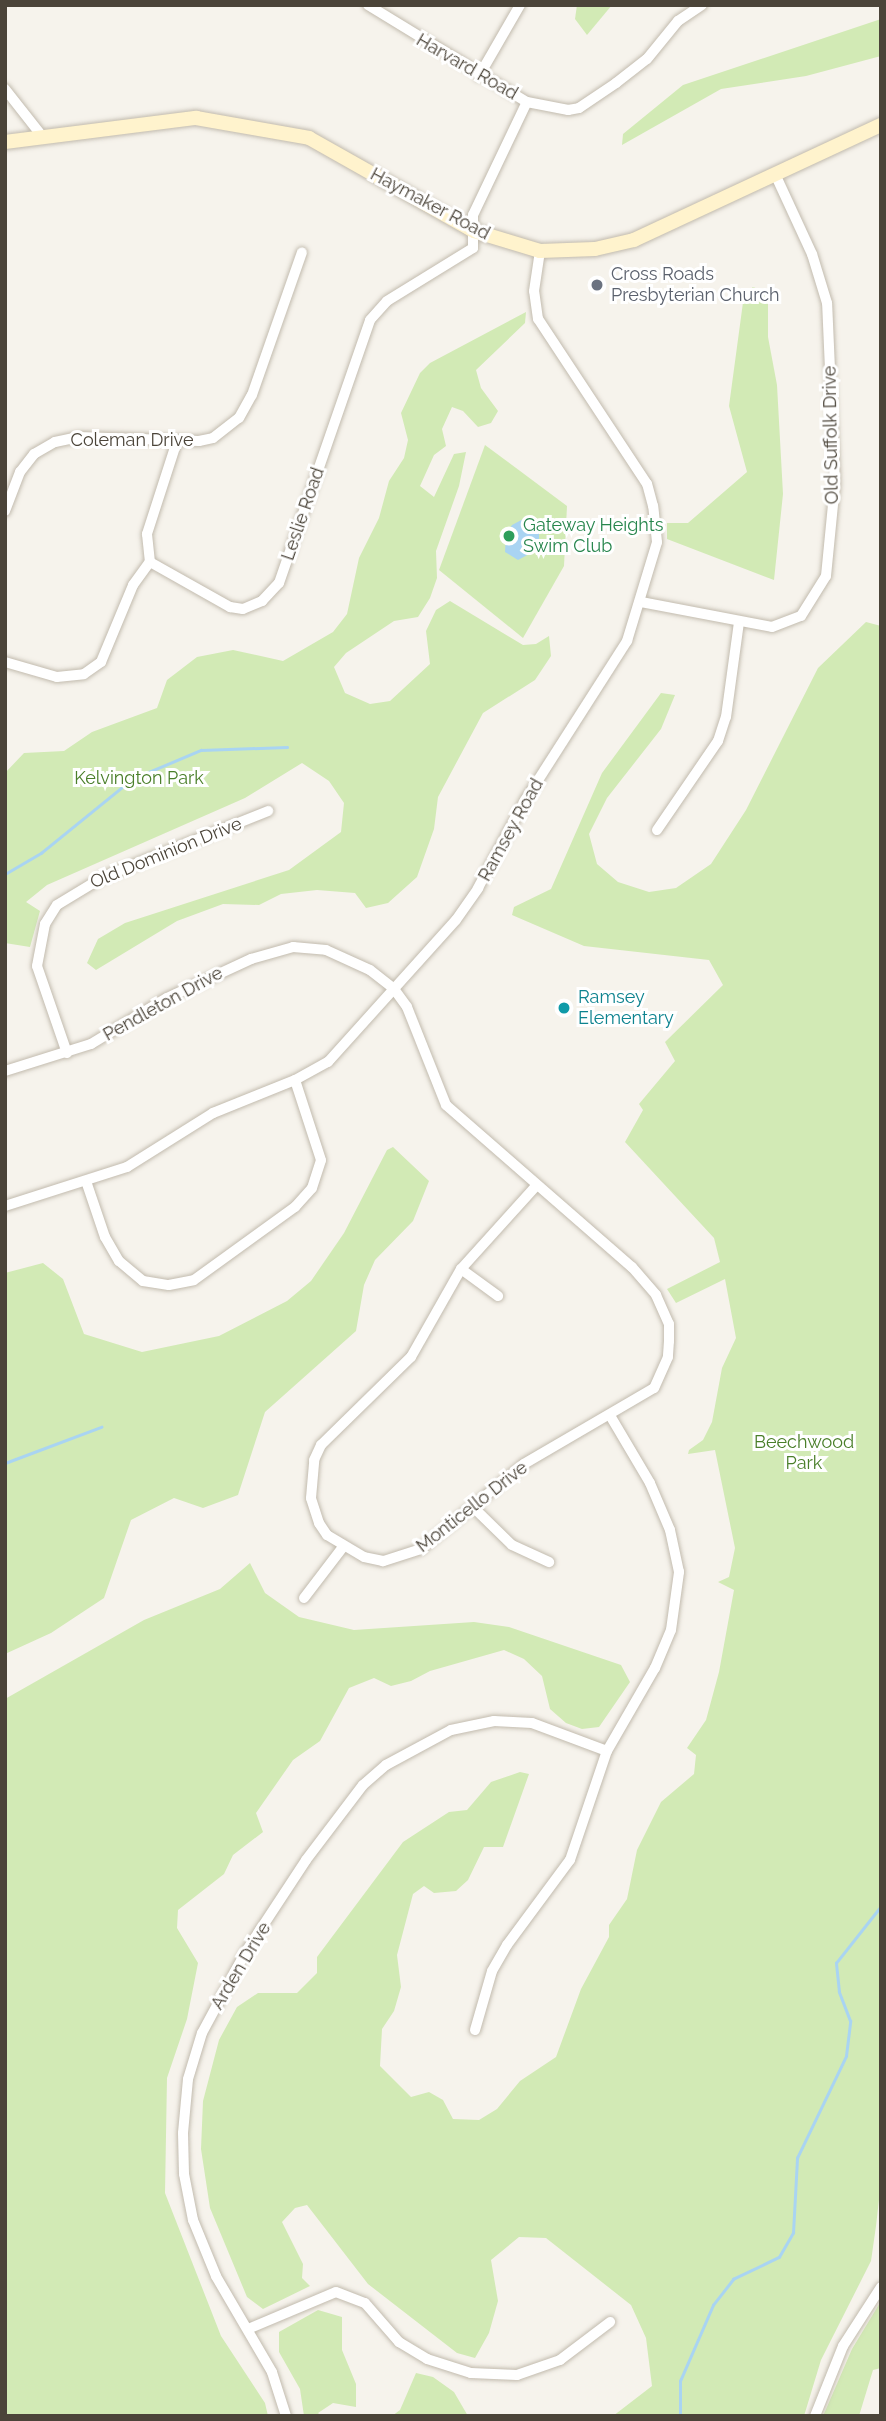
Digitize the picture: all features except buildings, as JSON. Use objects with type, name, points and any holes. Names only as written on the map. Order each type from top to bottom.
[{"type":"main road","name":"Haymaker Road","points":[[5,142],[196,118],[309,138],[474,231],[540,251],[595,249],[634,240],[881,125]]},
{"type":"street","name":"Harvard Road","points":[[368,5],[479,76],[527,102],[579,108],[647,58],[678,21],[702,5]]},
{"type":"street","points":[[479,76],[520,5]]},
{"type":"street","points":[[5,89],[42,136]]},
{"type":"street","name":"Leslie Road","points":[[150,562],[230,607],[243,609],[271,595],[279,583],[370,320],[387,301],[473,248],[473,215],[527,102]]},
{"type":"street","name":"Old Suffolk Drive","points":[[641,602],[772,627],[801,615],[812,604],[826,576],[835,484],[827,303],[812,254],[776,176]]},
{"type":"street","name":"Ramsey Road","points":[[5,1206],[86,1181],[153,1154],[213,1113],[295,1080],[328,1062],[394,989],[478,888],[526,799],[627,641],[657,542],[653,506],[647,484],[538,319],[534,291],[540,251]]},
{"type":"street","name":"Coleman Drive","points":[[5,511],[20,472],[34,454],[55,442],[78,437],[177,442],[213,438],[246,408],[302,252]]},
{"type":"street","points":[[5,662],[57,677],[84,674],[101,662],[133,585],[150,562],[147,534],[177,442]]},
{"type":"street","points":[[657,830],[718,741],[726,717],[739,622]]},
{"type":"street","name":"Old Dominion Drive","points":[[67,1052],[37,966],[45,924],[57,905],[103,877],[268,811]]},
{"type":"street","name":"Pendleton Drive","points":[[5,1070],[91,1044],[204,978],[293,947],[326,950],[353,960],[394,989]]},
{"type":"street","name":"Monticello Drive","points":[[343,1547],[383,1561],[400,1558],[421,1549],[524,1465],[611,1417],[654,1388],[668,1357],[668,1324],[662,1305],[632,1267],[446,1105],[407,1007],[394,989]]},
{"type":"street","points":[[86,1181],[105,1237],[119,1261],[143,1281],[169,1285],[194,1280],[295,1207],[312,1188],[321,1160],[295,1080]]},
{"type":"street","points":[[304,1598],[343,1547],[327,1535],[311,1498],[314,1460],[321,1445],[411,1357],[461,1269],[537,1185]]},
{"type":"street","points":[[461,1269],[498,1296]]},
{"type":"street","points":[[475,2030],[492,1971],[507,1945],[570,1860],[587,1819],[607,1751],[655,1668],[671,1630],[679,1572],[662,1506],[611,1417]]},
{"type":"street","points":[[473,1507],[512,1545],[549,1562]]},
{"type":"street","name":"Arden Drive","points":[[286,2416],[272,2372],[216,2276],[193,2220],[184,2174],[183,2133],[188,2079],[202,2033],[245,1953],[363,1785],[420,1743],[451,1730],[494,1721],[532,1723],[607,1751]]},
{"type":"street","points":[[815,2416],[844,2346],[881,2287]]},
{"type":"street","points":[[247,2329],[336,2292],[365,2303],[399,2342],[427,2360],[471,2374],[517,2375],[560,2360],[610,2322]]},
{"type":"green space","points":[[577,5],[612,5],[587,35],[575,19]]},
{"type":"green space","points":[[881,19],[881,56],[806,76],[721,89],[622,145],[623,134],[683,85]]},
{"type":"green space","points":[[753,287],[768,293],[768,337],[777,385],[783,494],[774,580],[667,539],[667,523],[688,523],[747,472],[729,406],[744,295]]},
{"type":"green space","name":"Kelvington Park","points":[[526,312],[525,323],[476,370],[481,388],[498,411],[491,423],[478,427],[463,411],[452,407],[442,429],[446,446],[434,455],[420,486],[434,497],[454,454],[466,452],[459,486],[436,551],[437,578],[430,598],[418,617],[394,621],[346,653],[334,667],[345,693],[370,704],[390,701],[430,664],[426,631],[436,610],[450,601],[523,645],[536,644],[549,636],[551,656],[535,680],[483,713],[438,797],[434,829],[417,877],[388,903],[366,908],[355,893],[317,890],[281,894],[259,905],[223,904],[177,921],[96,970],[87,963],[98,939],[125,923],[289,870],[341,832],[344,803],[329,781],[302,763],[245,798],[47,885],[26,902],[40,911],[30,947],[5,943],[5,773],[24,753],[64,751],[92,732],[157,708],[167,680],[197,657],[233,650],[283,661],[333,632],[347,614],[359,558],[379,518],[389,481],[404,458],[408,440],[401,413],[420,373],[430,363]]},
{"type":"green space","name":"Gateway Heights Swim Club","points":[[485,445],[567,506],[564,566],[523,638],[439,570]]},
{"type":"green space","name":"Beechwood Park","points":[[866,622],[881,626],[881,2182],[876,2226],[871,2261],[821,2360],[804,2416],[613,2416],[652,2386],[646,2338],[631,2305],[546,2238],[519,2237],[491,2260],[498,2301],[489,2333],[475,2358],[457,2353],[368,2284],[307,2205],[295,2208],[282,2222],[303,2264],[302,2278],[310,2286],[263,2309],[247,2297],[210,2208],[201,2149],[203,2101],[219,2040],[237,2007],[258,1993],[297,1993],[317,1973],[317,1957],[403,1842],[449,1812],[467,1810],[491,1782],[520,1772],[529,1774],[503,1847],[484,1847],[468,1880],[456,1891],[434,1893],[424,1886],[413,1894],[397,1955],[401,1987],[394,2011],[382,2029],[380,2066],[411,2097],[429,2092],[443,2100],[453,2119],[479,2120],[497,2109],[520,2081],[556,2057],[581,1989],[609,1937],[609,1925],[627,1899],[637,1850],[661,1802],[694,1774],[696,1755],[687,1748],[706,1720],[719,1672],[734,1590],[718,1582],[729,1577],[735,1548],[715,1450],[688,1454],[689,1450],[703,1440],[712,1422],[722,1368],[736,1338],[725,1279],[676,1303],[667,1289],[720,1262],[714,1238],[625,1142],[643,1110],[639,1104],[675,1061],[665,1042],[723,985],[709,960],[584,946],[512,915],[514,907],[551,889],[602,773],[661,693],[675,695],[661,729],[607,798],[589,834],[597,864],[618,882],[649,892],[676,888],[711,864],[746,810],[818,668]]},
{"type":"green space","points":[[393,1147],[429,1181],[413,1221],[375,1260],[364,1285],[356,1331],[265,1412],[238,1495],[203,1508],[174,1498],[131,1520],[104,1598],[51,1633],[5,1654],[5,1273],[43,1263],[63,1279],[84,1334],[142,1352],[219,1336],[287,1301],[311,1281],[344,1233],[387,1150]]},
{"type":"green space","points":[[250,1563],[265,1593],[299,1617],[354,1630],[474,1622],[509,1627],[621,1665],[630,1682],[599,1727],[582,1729],[566,1723],[550,1709],[542,1676],[524,1659],[504,1650],[430,1671],[411,1681],[391,1686],[374,1678],[349,1688],[320,1741],[293,1760],[256,1813],[263,1832],[233,1855],[224,1874],[178,1910],[177,1928],[198,1963],[187,2019],[167,2078],[165,2193],[221,2336],[265,2403],[268,2416],[5,2416],[5,1699],[144,1620],[220,1589]]},
{"type":"green space","points":[[881,2301],[881,2368],[873,2370],[859,2416],[823,2416],[852,2349]]},
{"type":"green space","points":[[318,2310],[342,2317],[342,2350],[356,2384],[356,2407],[333,2403],[318,2413],[321,2416],[304,2416],[300,2389],[279,2352],[279,2332]]},
{"type":"green space","points":[[416,2373],[433,2377],[454,2392],[468,2416],[392,2416],[400,2410]]},
{"type":"water","points":[[527,517],[539,524],[539,541],[533,552],[518,560],[505,552],[506,535],[512,525]]},
{"type":"waterway","points":[[5,874],[41,853],[132,779],[201,750],[287,747]]},
{"type":"waterway","points":[[5,1463],[101,1427]]},
{"type":"waterway","points":[[680,2416],[680,2381],[713,2305],[733,2279],[779,2257],[793,2233],[797,2158],[846,2056],[850,2021],[839,1992],[836,1963],[881,1906]]},
{"type":"place","name":"Cross Roads Presbyterian Church","points":[[597,285]]},
{"type":"place","name":"Gateway Heights Swim Club","points":[[509,536]]},
{"type":"place","name":"Ramsey Elementary","points":[[564,1008]]}]
